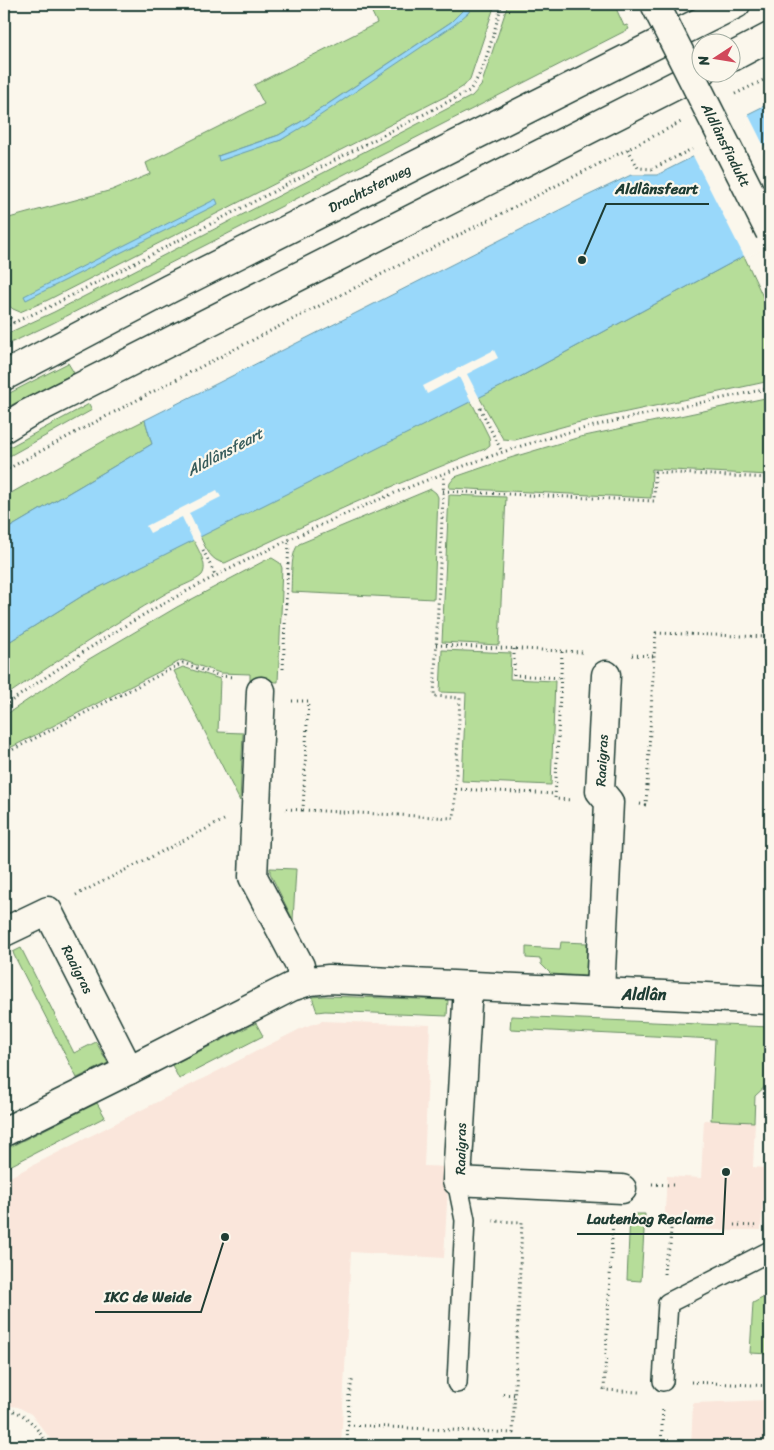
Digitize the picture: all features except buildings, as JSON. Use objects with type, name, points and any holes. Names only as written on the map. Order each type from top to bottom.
[{"type":"street","name":"Aldlânsfiadukt","points":[[654,4],[770,232]]},
{"type":"street","name":"Drachtsterweg","points":[[4,376],[169,289],[736,4]]},
{"type":"street","points":[[742,52],[770,37]]},
{"type":"street","points":[[4,428],[692,77]]},
{"type":"street","name":"Raaigras","points":[[600,992],[609,802],[600,791],[606,675]]},
{"type":"street","points":[[261,691],[253,877],[300,966],[303,982]]},
{"type":"street","name":"Raaigras","points":[[4,932],[48,911],[129,1070]]},
{"type":"street","points":[[4,1132],[303,982],[329,979],[770,1000]]},
{"type":"street","name":"Raaigras","points":[[468,986],[458,1181],[618,1189]]},
{"type":"lane","points":[[457,1383],[465,1220],[458,1181]]},
{"type":"lane","points":[[663,1387],[668,1303],[770,1251]]},
{"type":"path","points":[[4,327],[51,306],[468,91],[476,83],[502,4]]},
{"type":"path","points":[[4,471],[86,426],[308,311],[628,149],[638,168],[652,169],[690,150]]},
{"type":"path","points":[[4,310],[14,322]]},
{"type":"path","points":[[4,706],[84,652],[173,598],[289,540],[390,495],[502,452],[578,430],[770,388]]},
{"type":"path","points":[[480,408],[502,452]]},
{"type":"path","points":[[443,491],[654,501],[655,472],[770,478]]},
{"type":"path","points":[[290,700],[308,701],[303,810],[454,818],[460,698],[434,696],[444,474]]},
{"type":"path","points":[[283,673],[289,540]]},
{"type":"path","points":[[203,550],[216,577]]},
{"type":"path","points":[[514,649],[514,675],[560,678]]},
{"type":"path","points":[[562,652],[555,800],[574,800]]},
{"type":"path","points":[[638,804],[646,805],[654,656]]},
{"type":"path","points":[[4,754],[183,663],[220,676],[238,677]]},
{"type":"path","points":[[456,789],[555,794]]},
{"type":"path","points":[[70,897],[228,819]]},
{"type":"path","points":[[618,1189],[604,1390],[663,1387],[770,1386]]},
{"type":"path","points":[[734,1225],[761,1226]]},
{"type":"path","points":[[668,1303],[664,1276],[665,1260],[670,1246],[671,1228]]},
{"type":"path","points":[[346,1446],[349,1395],[353,1377]]},
{"type":"path","points":[[661,1446],[663,1387]]},
{"type":"path","points":[[503,1394],[515,1395]]},
{"type":"path","points":[[4,1409],[12,1410],[28,1419],[49,1446]]},
{"type":"shaded area","points":[[322,1021],[430,1025],[424,1166],[449,1167],[444,1258],[351,1252],[341,1446],[56,1446],[31,1414],[18,1407],[4,1405],[4,1180],[304,1027]]},
{"type":"shaded area","points":[[704,1120],[755,1122],[753,1167],[765,1168],[761,1230],[733,1231],[664,1227],[667,1176],[701,1178]]},
{"type":"shaded area","points":[[770,1400],[770,1446],[691,1446],[693,1403]]},
{"type":"green space","points":[[368,4],[466,4],[464,9],[451,22],[307,118],[279,135],[218,156],[281,140],[469,12],[471,4],[495,4],[470,79],[456,91],[48,300],[20,312],[4,302],[4,222],[9,218],[112,190],[150,174],[146,163],[264,104],[254,85],[377,23]]},
{"type":"green space","points":[[508,4],[614,4],[624,26],[627,25],[629,29],[51,324],[4,346],[4,335],[54,312],[472,96],[481,86]]},
{"type":"green space","points":[[744,256],[770,312],[770,381],[576,423],[515,440],[503,439],[479,397]]},
{"type":"green space","points":[[68,363],[74,373],[4,409],[4,396]]},
{"type":"green space","points":[[770,397],[770,475],[652,469],[651,498],[449,488],[450,483],[455,477],[580,437]]},
{"type":"green space","points":[[471,401],[489,437],[490,445],[485,449],[354,503],[225,563],[216,560],[206,549],[200,536]]},
{"type":"green space","points":[[89,404],[92,410],[4,459],[4,450]]},
{"type":"green space","points":[[145,420],[152,444],[4,531],[4,497]]},
{"type":"green space","points":[[431,489],[438,497],[434,599],[291,592],[294,553],[299,544]]},
{"type":"green space","points":[[449,495],[506,497],[499,645],[442,642]]},
{"type":"green space","points":[[193,539],[202,557],[204,571],[202,575],[165,594],[124,619],[4,697],[4,645],[82,596]]},
{"type":"green space","points":[[272,558],[280,563],[282,568],[278,682],[250,681],[250,674],[220,673],[182,660],[4,751],[4,716],[84,662],[177,607]]},
{"type":"green space","points":[[442,650],[511,653],[510,679],[555,681],[551,785],[462,781],[466,693],[440,692]]},
{"type":"green space","points":[[183,667],[220,679],[218,732],[243,733],[240,801],[174,671]]},
{"type":"green space","points":[[270,868],[296,869],[293,920],[270,873]]},
{"type":"green space","points":[[561,942],[587,943],[586,976],[551,974],[541,964],[541,959],[526,958],[526,947],[560,949]]},
{"type":"green space","points":[[21,948],[74,1053],[96,1042],[108,1063],[77,1078],[14,955],[13,952]]},
{"type":"green space","points":[[312,997],[448,1000],[447,1016],[317,1012]]},
{"type":"green space","points":[[511,1016],[770,1027],[770,1082],[755,1096],[754,1122],[711,1120],[715,1039],[510,1029]]},
{"type":"green space","points":[[256,1023],[263,1036],[179,1079],[172,1065]]},
{"type":"green space","points":[[97,1103],[105,1117],[4,1169],[4,1150]]},
{"type":"green space","points":[[630,1214],[645,1214],[641,1281],[627,1280]]},
{"type":"green space","points":[[770,1294],[770,1354],[750,1353],[753,1303]]},
{"type":"water","points":[[466,4],[471,4],[469,12],[454,25],[309,123],[281,140],[219,161],[218,156],[279,135],[307,118],[451,22],[464,9]]},
{"type":"water","points":[[770,103],[770,242],[516,379],[82,596],[4,645],[4,531],[152,444],[145,420],[585,197],[631,175],[657,175],[748,129],[748,114]]},
{"type":"water","points":[[216,199],[218,204],[26,300],[24,296]]},
{"type":"pier","points":[[747,112],[770,158],[770,245],[745,258],[692,154],[746,127]]},
{"type":"pier","points":[[494,350],[498,358],[467,374],[480,399],[472,403],[459,377],[427,394],[423,386]]},
{"type":"pier","points":[[217,490],[221,497],[189,513],[201,538],[194,542],[182,517],[150,533],[146,526]]},
{"type":"place","name":"Aldlânsfeart","points":[[582,260]]},
{"type":"place","name":"Lautenbag Reclame","points":[[726,1172]]},
{"type":"place","name":"IKC de Weide","points":[[225,1237]]},
{"type":"district","name":"Aldlân","points":[[644,994]]}]
